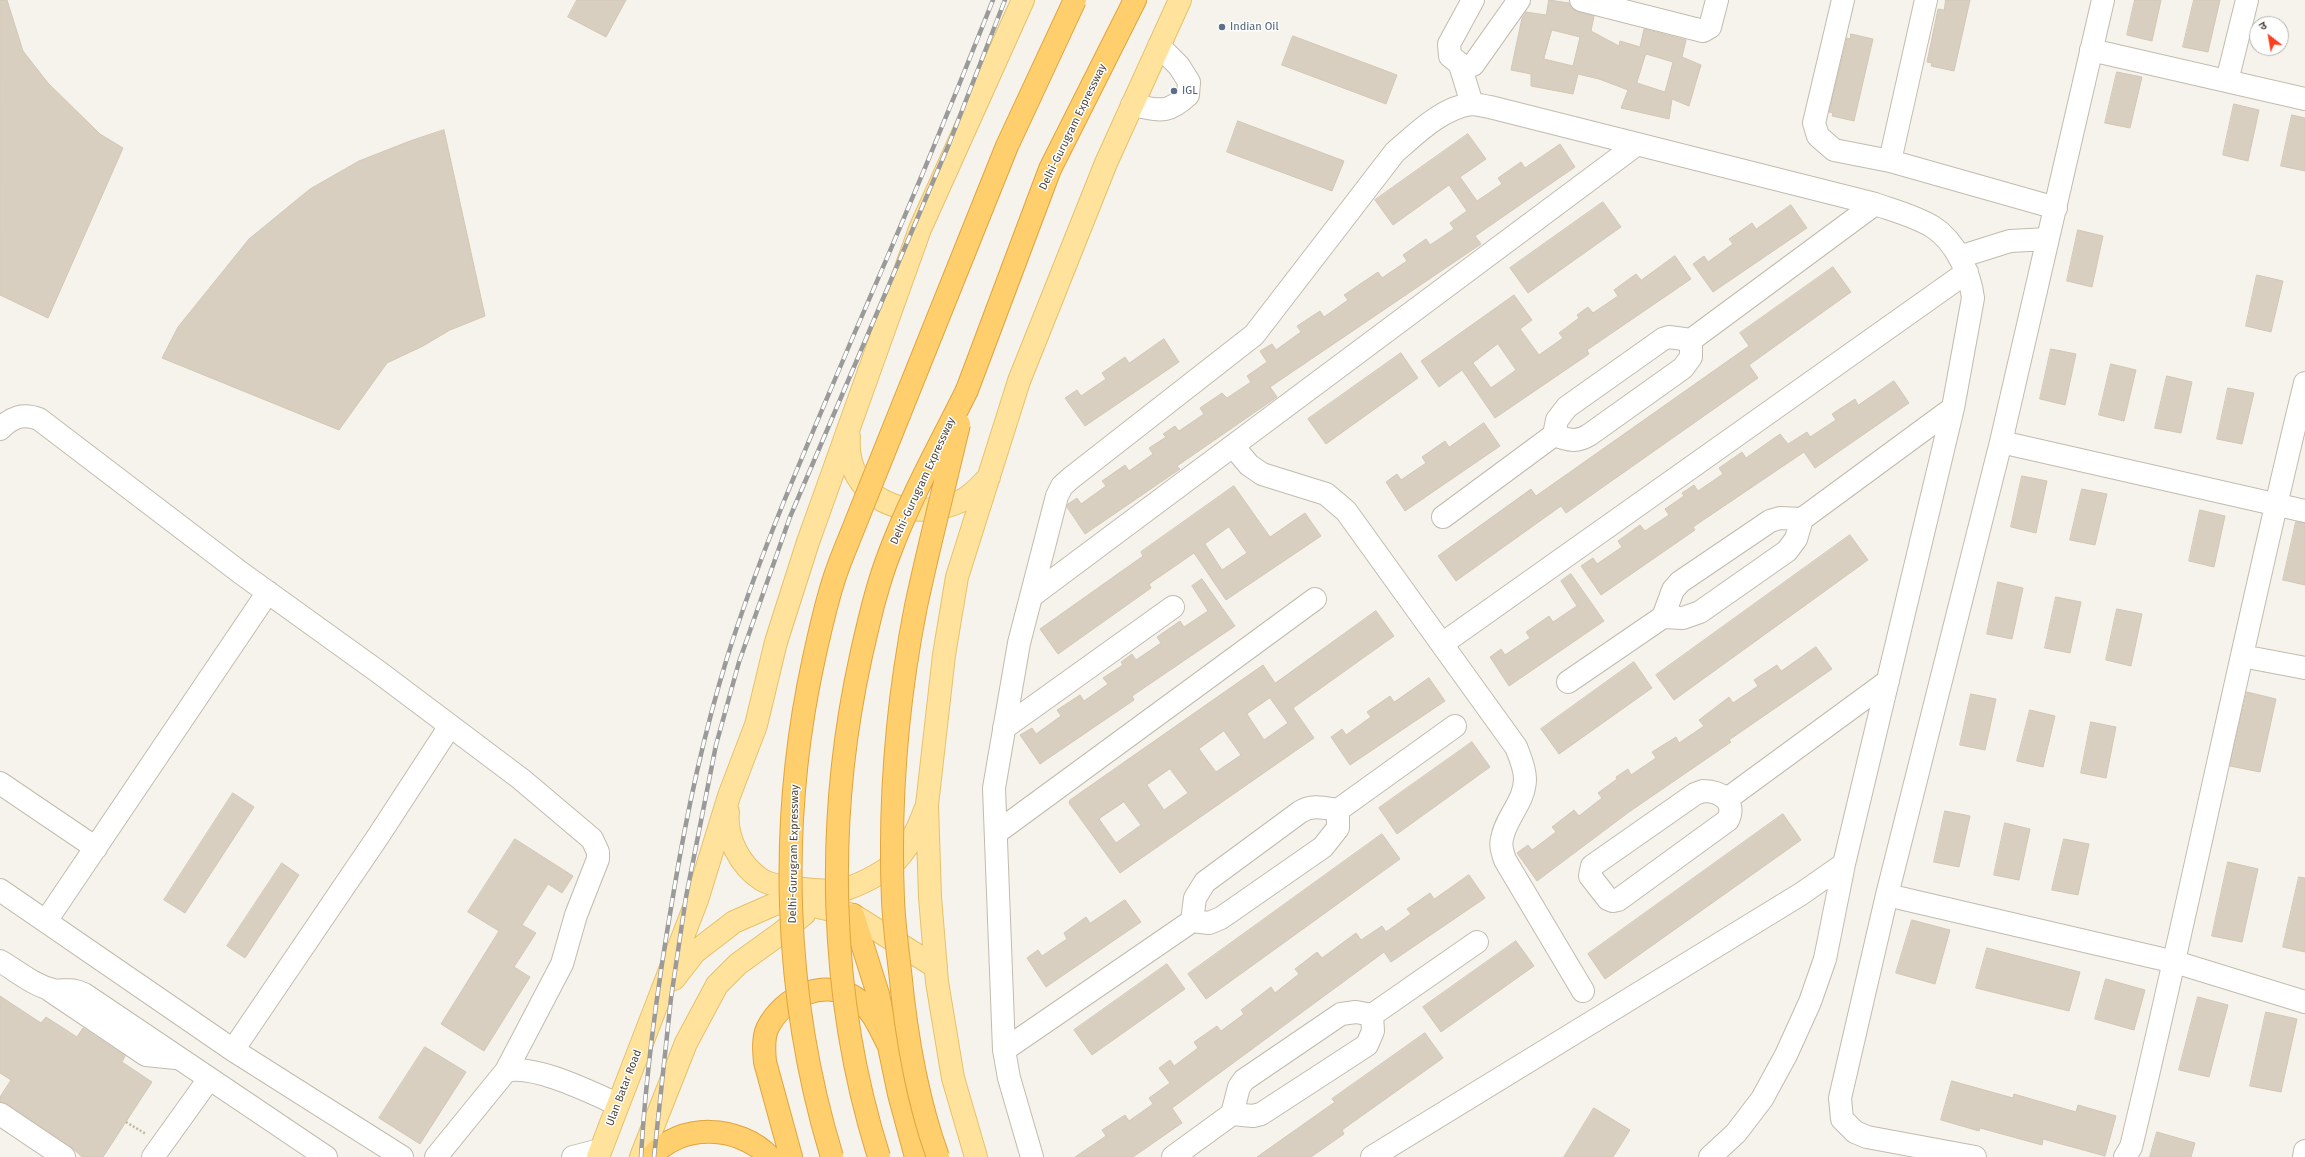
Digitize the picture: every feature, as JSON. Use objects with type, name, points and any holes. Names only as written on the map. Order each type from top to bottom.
[{"type":"highway","name":"Delhi-Gurugram Expressway","points":[[832,1157],[811,1077],[802,1023],[792,915],[792,801],[799,738],[809,681],[834,577],[1007,146],[1075,0]]},
{"type":"highway","name":"Delhi-Gurugram Expressway","points":[[879,1157],[851,1038],[842,974],[837,894],[837,827],[844,756],[853,694],[869,621],[889,553],[909,506],[968,390],[1050,169],[1136,0]]},
{"type":"highway","points":[[938,1157],[917,1082],[906,1034],[893,902],[894,780],[906,673],[916,606],[968,390]]},
{"type":"highway","points":[[853,915],[878,994],[916,1157]]},
{"type":"highway","points":[[791,1157],[765,1062],[764,1046],[766,1030],[777,1013],[792,999],[809,992],[827,988],[841,991],[856,998],[867,1007],[889,1046]]},
{"type":"highway","points":[[651,1157],[664,1146],[681,1137],[719,1131],[735,1135],[751,1143],[770,1157]]},
{"type":"main road","points":[[652,1019],[697,900],[729,796],[756,725],[776,642],[808,542],[920,228],[1023,0]]},
{"type":"main road","points":[[976,1157],[953,1078],[936,967],[930,897],[927,805],[944,655],[957,577],[1019,381],[1106,163],[1180,0]]},
{"type":"main road","points":[[850,425],[848,449],[858,479],[872,495],[890,504],[913,510],[929,510],[946,506],[962,500],[976,491],[989,476]]},
{"type":"main road","points":[[729,796],[726,824],[740,857],[750,871],[763,880],[798,889],[845,889],[885,870],[907,848],[920,826],[927,805]]},
{"type":"main road","points":[[652,1019],[674,978],[695,952],[717,933],[752,912],[775,904],[797,902],[853,915],[936,967]]},
{"type":"main road","points":[[641,1157],[686,1044],[717,985],[738,964],[781,933],[815,905]]},
{"type":"main road","name":"Ulan Batar Road","points":[[599,1154],[617,1104],[652,1019]]},
{"type":"street","points":[[1473,0],[1449,44],[1450,56],[1460,65],[1470,68],[1474,65],[1518,0]]},
{"type":"street","points":[[1581,0],[1607,3],[1703,31],[1710,27],[1716,0]]},
{"type":"street","points":[[1842,0],[1814,123],[1815,131],[1822,141],[1834,150],[1890,161],[2056,208]]},
{"type":"street","points":[[1890,161],[1926,0]]},
{"type":"street","points":[[1975,1157],[1868,1136],[1856,1132],[1842,1119],[1840,1098],[1887,895],[2001,442],[2056,208],[2102,0]]},
{"type":"street","points":[[2227,81],[2247,0]]},
{"type":"street","points":[[1132,105],[1166,110],[1178,104],[1188,95],[1188,82],[1179,66],[1159,46]]},
{"type":"street","points":[[2091,50],[2305,99]]},
{"type":"street","points":[[1460,65],[1472,104]]},
{"type":"street","points":[[1032,1157],[1009,1078],[1004,1050],[994,788],[1019,643],[1033,595],[1054,506],[1062,486],[1254,335],[1395,152],[1417,132],[1448,111],[1472,104],[1490,106],[1636,145],[1875,204],[1915,217],[1934,228],[1963,265],[1972,284],[1973,298],[1953,408],[1844,864],[1825,959],[1810,1002],[1786,1055],[1762,1099],[1736,1132],[1710,1157]]},
{"type":"street","points":[[1033,595],[1636,145]]},
{"type":"street","points":[[1443,517],[1554,435],[1557,420],[1567,407],[1662,339],[1669,337],[1691,340],[1875,204]]},
{"type":"street","points":[[1442,644],[1963,265],[2010,241],[2048,239]]},
{"type":"street","points":[[1554,435],[1573,441],[1581,440],[1589,435],[1683,368],[1691,357],[1691,340]]},
{"type":"street","points":[[2125,1157],[2131,1147],[2175,962],[2275,504],[2305,383]]},
{"type":"street","points":[[1663,617],[1683,618],[1700,612],[1756,573],[1793,546],[1802,519],[1953,408]]},
{"type":"street","points":[[0,430],[9,420],[18,416],[25,415],[39,419],[268,592],[521,779],[586,833],[596,844],[598,852],[594,872],[576,915],[562,964],[506,1071],[436,1157]]},
{"type":"street","points":[[2001,442],[2305,511]]},
{"type":"street","points":[[1233,446],[1249,465],[1262,474],[1326,494],[1346,511],[1516,747],[1524,767],[1525,780],[1522,796],[1502,839],[1505,860],[1583,991]]},
{"type":"street","points":[[1568,682],[1663,617],[1673,590],[1680,582],[1770,521],[1780,518],[1802,519]]},
{"type":"street","points":[[46,921],[268,592]]},
{"type":"street","points":[[996,833],[1315,599]]},
{"type":"street","points":[[1004,728],[1173,607]]},
{"type":"street","points":[[2242,656],[2305,668]]},
{"type":"street","points":[[1727,799],[1888,681]]},
{"type":"street","points":[[233,1050],[379,835],[450,726]]},
{"type":"street","points":[[1192,921],[1195,898],[1205,882],[1307,808],[1316,807],[1338,810],[1455,726]]},
{"type":"street","points":[[0,783],[96,848]]},
{"type":"street","points":[[1711,791],[1721,794],[1727,799],[1730,813],[1728,820],[1618,900],[1613,901],[1608,899],[1590,876],[1590,868],[1596,861],[1695,794],[1711,791]]},
{"type":"street","points":[[1004,1050],[1192,921],[1210,923],[1221,918],[1323,847],[1338,828],[1338,810]]},
{"type":"street","points":[[1372,1157],[1801,894],[1844,864]]},
{"type":"street","points":[[0,890],[233,1050],[402,1157]]},
{"type":"street","points":[[1887,895],[2175,962],[2305,1002]]},
{"type":"street","points":[[1173,1157],[1232,1114],[1239,1087],[1244,1080],[1341,1014],[1356,1012],[1372,1015],[1477,942]]},
{"type":"street","points":[[0,961],[38,985],[55,990],[70,989],[84,994],[326,1157]]},
{"type":"street","points":[[1232,1114],[1253,1116],[1261,1114],[1367,1045],[1373,1031],[1372,1015]]},
{"type":"street","points":[[506,1071],[527,1070],[579,1087],[617,1104]]},
{"type":"street","points":[[152,1157],[209,1078]]},
{"type":"street","points":[[0,1114],[64,1157]]},
{"type":"street","points":[[2304,1157],[2305,1151]]},
{"type":"street","points":[[573,1157],[599,1154]]},
{"type":"building","points":[[0,0],[7,0],[23,51],[48,83],[100,134],[123,148],[48,318],[0,295]]},
{"type":"building","points":[[577,0],[626,0],[606,37],[568,17]]},
{"type":"building","points":[[1549,0],[1569,3],[1578,12],[1594,16],[1591,31],[1619,46],[1620,41],[1640,47],[1644,29],[1686,40],[1682,57],[1701,65],[1689,106],[1672,99],[1669,119],[1621,108],[1628,90],[1599,79],[1578,74],[1573,94],[1531,86],[1531,74],[1511,70],[1522,18],[1526,12],[1546,15]],"holes":[[[1552,30],[1580,37],[1573,66],[1544,59]],[[1646,54],[1673,62],[1665,92],[1637,83]]]},
{"type":"building","points":[[1946,0],[1970,0],[1954,71],[1931,66],[1932,63],[1927,62],[1938,9],[1944,10]]},
{"type":"building","points":[[2135,0],[2161,0],[2152,41],[2127,35]]},
{"type":"building","points":[[2194,0],[2220,0],[2208,52],[2183,47]]},
{"type":"building","points":[[1851,34],[1873,39],[1854,121],[1832,116],[1833,113],[1829,112],[1847,38],[1850,39]]},
{"type":"building","points":[[1293,36],[1397,75],[1386,104],[1282,65]]},
{"type":"building","points":[[2117,72],[2142,77],[2130,128],[2105,123]]},
{"type":"building","points":[[2234,104],[2259,110],[2248,161],[2223,155]]},
{"type":"building","points":[[2292,115],[2305,118],[2305,171],[2281,166]]},
{"type":"building","points":[[1238,121],[1344,161],[1332,191],[1227,152]]},
{"type":"building","points":[[444,130],[485,316],[450,330],[423,346],[387,363],[339,430],[162,358],[178,327],[249,239],[310,189],[359,161],[410,141]]},
{"type":"building","points":[[1468,134],[1486,159],[1460,177],[1477,201],[1502,184],[1498,178],[1521,162],[1525,168],[1560,144],[1575,167],[1475,236],[1481,244],[1270,387],[1277,397],[1177,466],[1180,469],[1085,534],[1067,507],[1068,504],[1077,498],[1081,504],[1106,486],[1102,481],[1125,465],[1129,471],[1153,454],[1149,448],[1166,437],[1163,434],[1175,426],[1179,431],[1204,414],[1200,408],[1222,393],[1227,398],[1251,382],[1247,376],[1267,362],[1260,351],[1272,344],[1276,350],[1301,332],[1297,326],[1320,311],[1324,317],[1348,300],[1344,295],[1378,272],[1382,278],[1407,261],[1403,255],[1426,239],[1430,245],[1454,229],[1450,223],[1467,211],[1449,185],[1393,225],[1375,200]]},
{"type":"building","points":[[1603,202],[1621,227],[1528,293],[1510,268]]},
{"type":"building","points":[[1791,205],[1807,228],[1713,292],[1693,264],[1704,256],[1708,262],[1733,244],[1729,239],[1752,223],[1756,229]]},
{"type":"building","points":[[2078,230],[2103,236],[2092,287],[2067,281]]},
{"type":"building","points":[[1675,256],[1691,279],[1587,350],[1589,354],[1495,418],[1462,370],[1439,387],[1421,361],[1514,295],[1532,320],[1520,329],[1539,355],[1563,338],[1559,333],[1579,318],[1577,315],[1588,307],[1593,313],[1618,296],[1614,290],[1636,274],[1641,280]],"holes":[[[1498,344],[1516,370],[1491,388],[1473,363]]]},
{"type":"building","points":[[1833,267],[1851,292],[1749,365],[1758,378],[1566,513],[1561,506],[1456,581],[1438,556],[1531,489],[1536,496],[1749,346],[1740,333]]},
{"type":"building","points":[[2257,275],[2283,281],[2271,332],[2246,326]]},
{"type":"building","points":[[1164,339],[1179,362],[1085,426],[1065,398],[1077,390],[1081,396],[1106,379],[1102,373],[1125,357],[1129,363]]},
{"type":"building","points":[[2051,349],[2076,354],[2065,405],[2040,399]]},
{"type":"building","points":[[1401,353],[1418,378],[1326,444],[1308,419]]},
{"type":"building","points":[[2111,364],[2136,370],[2124,421],[2099,415]]},
{"type":"building","points":[[2167,376],[2192,382],[2181,433],[2155,428]]},
{"type":"building","points":[[1894,381],[1909,403],[1815,468],[1804,452],[1693,527],[1695,530],[1601,595],[1581,566],[1593,558],[1597,564],[1622,547],[1618,541],[1640,525],[1645,531],[1669,515],[1665,509],[1684,496],[1682,493],[1694,485],[1698,491],[1723,474],[1719,468],[1742,452],[1746,458],[1780,434],[1788,444],[1807,432],[1810,437],[1836,420],[1832,414],[1855,399],[1858,405]]},
{"type":"building","points":[[2228,388],[2254,393],[2242,444],[2217,439]]},
{"type":"building","points":[[1484,423],[1500,446],[1405,511],[1386,482],[1397,474],[1401,480],[1426,463],[1422,457],[1445,441],[1449,447]]},
{"type":"building","points":[[2022,476],[2047,481],[2036,533],[2011,527]]},
{"type":"building","points":[[1234,486],[1270,537],[1305,513],[1321,536],[1226,600],[1194,553],[1149,584],[1151,588],[1058,654],[1040,629],[1143,556],[1141,552]],"holes":[[[1229,527],[1247,553],[1222,570],[1205,544]]]},
{"type":"building","points":[[2082,489],[2107,494],[2095,545],[2070,540]]},
{"type":"building","points":[[2200,510],[2225,516],[2214,567],[2189,561]]},
{"type":"building","points":[[2296,522],[2305,523],[2305,585],[2283,580]]},
{"type":"building","points":[[1850,535],[1868,560],[1674,700],[1656,675]]},
{"type":"building","points":[[1571,574],[1604,621],[1509,686],[1490,657],[1501,649],[1505,655],[1530,638],[1526,632],[1549,616],[1553,622],[1577,606],[1561,581]]},
{"type":"building","points":[[1202,579],[1235,626],[1132,696],[1134,700],[1040,764],[1020,735],[1032,728],[1036,734],[1061,716],[1057,710],[1080,695],[1084,701],[1108,684],[1103,678],[1123,665],[1121,662],[1132,654],[1136,660],[1161,643],[1157,637],[1180,621],[1184,627],[1208,611],[1192,586]]},
{"type":"building","points":[[1998,582],[2023,588],[2012,639],[1987,634]]},
{"type":"building","points":[[2056,597],[2081,602],[2070,653],[2045,648]]},
{"type":"building","points":[[2117,609],[2142,614],[2131,666],[2106,660]]},
{"type":"building","points":[[1376,611],[1394,636],[1293,708],[1314,738],[1120,873],[1069,803],[1070,800],[1263,665],[1275,683]],"holes":[[[1270,698],[1288,723],[1264,740],[1247,714]],[[1224,731],[1241,755],[1216,772],[1199,749]],[[1170,769],[1188,793],[1164,810],[1147,785]],[[1124,802],[1141,825],[1116,843],[1099,819]]]},
{"type":"building","points":[[1816,647],[1832,669],[1729,740],[1731,742],[1629,812],[1537,881],[1517,853],[1528,845],[1532,850],[1556,832],[1552,827],[1574,810],[1579,816],[1602,798],[1598,793],[1617,779],[1616,777],[1628,769],[1631,775],[1656,758],[1652,752],[1676,737],[1679,743],[1704,726],[1699,720],[1729,697],[1733,703],[1758,686],[1754,680],[1777,665],[1781,671]]},
{"type":"building","points":[[1634,662],[1652,688],[1559,754],[1541,729]]},
{"type":"building","points":[[1429,678],[1445,701],[1350,765],[1331,737],[1342,729],[1346,735],[1371,717],[1367,712],[1390,696],[1394,702]]},
{"type":"building","points":[[2247,692],[2276,699],[2260,772],[2230,766]]},
{"type":"building","points":[[1971,694],[1996,699],[1985,750],[1960,745]]},
{"type":"building","points":[[2030,710],[2055,716],[2043,767],[2017,761]]},
{"type":"building","points":[[2091,722],[2116,727],[2106,778],[2081,773]]},
{"type":"building","points":[[1472,742],[1490,767],[1397,834],[1379,808]]},
{"type":"building","points":[[233,793],[254,807],[185,913],[164,900]]},
{"type":"building","points":[[1945,811],[1970,816],[1959,867],[1934,862]]},
{"type":"building","points":[[1783,814],[1801,840],[1605,979],[1588,954]]},
{"type":"building","points":[[2005,823],[2030,829],[2019,880],[1994,875]]},
{"type":"building","points":[[1382,834],[1400,859],[1206,999],[1188,974]]},
{"type":"building","points":[[515,839],[573,876],[562,893],[548,884],[522,925],[536,933],[514,967],[530,977],[484,1051],[441,1024],[499,931],[468,912]]},
{"type":"building","points":[[2064,839],[2089,844],[2078,895],[2052,890]]},
{"type":"building","points":[[2228,862],[2258,869],[2242,942],[2212,936]]},
{"type":"building","points":[[282,863],[299,875],[245,958],[227,946]]},
{"type":"building","points":[[1469,875],[1485,898],[1391,962],[1384,952],[1172,1108],[1182,1123],[1133,1157],[1075,1157],[1106,1136],[1102,1130],[1125,1115],[1129,1121],[1153,1104],[1149,1098],[1170,1083],[1159,1068],[1170,1060],[1174,1066],[1198,1048],[1194,1042],[1217,1026],[1221,1031],[1244,1014],[1241,1010],[1271,987],[1275,993],[1299,974],[1295,969],[1317,952],[1322,958],[1356,933],[1361,940],[1382,926],[1386,932],[1411,914],[1407,909],[1430,893],[1434,899]]},
{"type":"building","points":[[2299,877],[2305,878],[2305,952],[2283,947]]},
{"type":"building","points":[[1125,900],[1141,922],[1046,987],[1027,958],[1038,950],[1042,956],[1067,939],[1064,933],[1086,917],[1090,923]]},
{"type":"building","points":[[1912,920],[1950,930],[1935,984],[1896,973]]},
{"type":"building","points":[[1516,941],[1534,966],[1441,1032],[1423,1007]]},
{"type":"building","points":[[1987,948],[2080,972],[2069,1011],[1976,988]]},
{"type":"building","points":[[1167,964],[1185,989],[1092,1055],[1074,1030]]},
{"type":"building","points":[[2106,979],[2145,990],[2134,1030],[2095,1019]]},
{"type":"building","points":[[0,996],[41,1023],[46,1017],[77,1037],[83,1028],[125,1056],[122,1062],[152,1082],[103,1157],[82,1157],[71,1147],[7,1104],[0,1102],[0,1097],[11,1080],[0,1073]]},
{"type":"building","points":[[2198,997],[2228,1005],[2209,1077],[2179,1070]]},
{"type":"building","points":[[2266,1012],[2297,1019],[2281,1092],[2250,1086]]},
{"type":"building","points":[[1425,1033],[1443,1058],[1342,1130],[1344,1134],[1311,1157],[1257,1157],[1335,1102],[1332,1099]]},
{"type":"building","points":[[425,1047],[466,1072],[420,1144],[379,1118]]},
{"type":"building","points":[[1952,1081],[2013,1098],[2014,1094],[2076,1112],[2078,1105],[2116,1116],[2105,1156],[2043,1139],[2042,1145],[1980,1128],[1979,1131],[1941,1120]]},
{"type":"building","points":[[1594,1108],[1630,1130],[1613,1157],[1564,1157]]},
{"type":"building","points":[[2157,1132],[2195,1143],[2191,1157],[2150,1157]]},
{"type":"railway","points":[[641,1157],[646,1091],[662,961],[689,806],[718,687],[740,617],[786,497],[924,170],[993,0]]},
{"type":"railway","points":[[654,1157],[671,998],[686,897],[716,745],[739,662],[790,517],[949,144],[1005,0]]},
{"type":"place","name":"Indian Oil","points":[[1222,27]]},
{"type":"place","name":"IGL","points":[[1174,91]]}]
